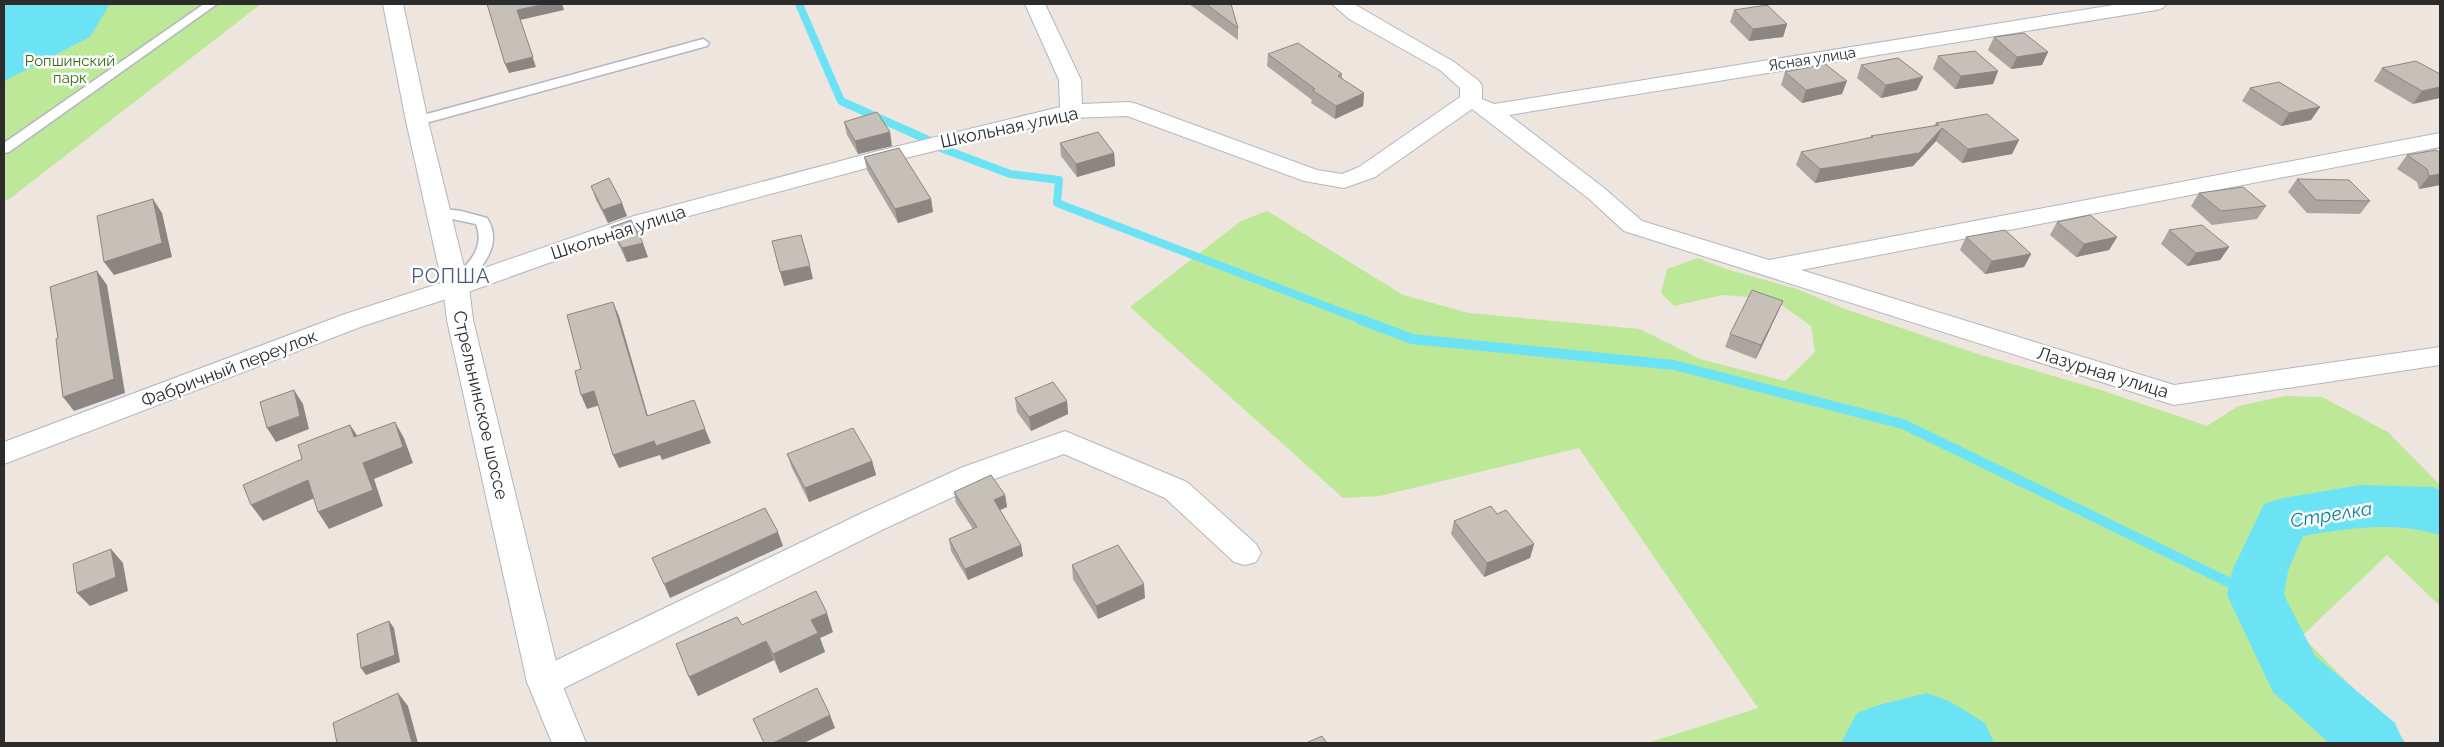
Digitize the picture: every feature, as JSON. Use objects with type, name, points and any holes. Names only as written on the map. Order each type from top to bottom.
[{"type":"street","name":"Стрельнинское шоссе","points":[[393,4],[417,121],[456,287],[465,343],[544,682],[569,743]]},
{"type":"street","points":[[1035,4],[1070,80],[1072,111]]},
{"type":"street","points":[[1342,4],[1356,15],[1447,66],[1471,86],[1480,105]]},
{"type":"street","name":"Ясная улица","points":[[1480,105],[2156,4]]},
{"type":"street","name":"Школьная улица","points":[[456,287],[643,222],[886,156],[1072,111],[1129,109],[1312,176],[1344,180],[1367,172],[1480,105]]},
{"type":"street","name":"Лазурная улица","points":[[1480,105],[1596,193],[1633,226],[2174,395],[2440,356]]},
{"type":"street","points":[[1772,269],[2440,140]]},
{"type":"street","name":"Фабричный переулок","points":[[4,453],[354,320],[456,287]]},
{"type":"street","points":[[544,682],[873,521],[973,475],[1065,442],[1176,490],[1244,553]]},
{"type":"lane","points":[[4,149],[211,4]]},
{"type":"lane","points":[[417,121],[703,43]]},
{"type":"lane","points":[[438,212],[462,215],[482,221],[487,230],[486,251],[456,287]]},
{"type":"green space","name":"Ропшинский парк","points":[[4,4],[261,4],[8,200],[4,200]]},
{"type":"green space","points":[[1267,211],[1403,295],[1469,313],[1640,329],[1700,359],[1785,381],[1815,352],[1811,326],[1773,299],[1723,295],[1674,306],[1661,293],[1667,269],[1698,258],[1726,269],[1797,289],[1845,309],[1975,353],[2101,390],[2207,426],[2238,406],[2285,396],[2322,397],[2388,432],[2440,485],[2440,606],[2387,555],[2302,636],[2407,743],[1648,743],[1758,708],[1579,448],[1380,496],[1343,498],[1130,307],[1241,221]]},
{"type":"water","points":[[4,4],[110,4],[90,37],[4,81]]},
{"type":"building","points":[[487,4],[546,4],[517,10],[533,57],[505,64]]},
{"type":"building","points":[[1206,4],[1231,4],[1238,28]]},
{"type":"building","points":[[1767,5],[1787,24],[1753,29],[1734,10]]},
{"type":"building","points":[[2024,33],[2048,52],[2017,57],[1994,37]]},
{"type":"building","points":[[1298,43],[1342,74],[1338,76],[1364,93],[1336,106],[1312,90],[1315,89],[1268,54]]},
{"type":"building","points":[[1975,51],[1998,71],[1961,76],[1938,56]]},
{"type":"building","points":[[1898,58],[1923,77],[1886,85],[1861,65]]},
{"type":"building","points":[[2416,61],[2440,74],[2440,87],[2422,91],[2382,68]]},
{"type":"building","points":[[1825,64],[1847,81],[1806,90],[1785,72]]},
{"type":"building","points":[[2279,82],[2320,107],[2289,113],[2250,88]]},
{"type":"building","points":[[877,112],[890,132],[855,141],[844,122]]},
{"type":"building","points":[[1987,114],[2019,140],[1968,149],[1942,128],[1919,153],[1820,169],[1801,152],[1873,137],[1871,136],[1939,125],[1936,123]]},
{"type":"building","points":[[1098,132],[1114,153],[1076,164],[1060,143]]},
{"type":"building","points":[[899,148],[931,199],[895,209],[864,157]]},
{"type":"building","points":[[2436,150],[2440,153],[2440,174],[2429,176],[2427,169],[2407,155]]},
{"type":"building","points":[[609,178],[622,203],[603,210],[591,186]]},
{"type":"building","points":[[2297,179],[2349,180],[2370,201],[2316,200]]},
{"type":"building","points":[[2243,187],[2266,206],[2221,211],[2199,193]]},
{"type":"building","points":[[153,199],[162,243],[104,262],[97,216]]},
{"type":"building","points":[[2090,215],[2117,237],[2084,244],[2057,222]]},
{"type":"building","points":[[631,220],[643,243],[622,248],[611,227]]},
{"type":"building","points":[[2202,225],[2229,247],[2196,253],[2169,230]]},
{"type":"building","points":[[2005,230],[2031,254],[1992,261],[1966,237]]},
{"type":"building","points":[[801,235],[810,266],[780,272],[772,241]]},
{"type":"building","points":[[97,271],[114,379],[63,397],[56,339],[58,338],[50,287]]},
{"type":"building","points":[[1752,290],[1783,301],[1761,345],[1730,334]]},
{"type":"building","points":[[613,302],[647,416],[694,400],[705,429],[656,446],[654,441],[613,455],[594,391],[581,395],[575,371],[581,369],[567,315]]},
{"type":"building","points":[[1053,382],[1067,401],[1029,417],[1015,398]]},
{"type":"building","points":[[294,390],[300,416],[267,428],[260,402]]},
{"type":"building","points":[[395,422],[403,447],[363,463],[373,490],[318,512],[308,480],[251,505],[243,485],[302,459],[298,445],[350,425],[354,437]]},
{"type":"building","points":[[853,428],[872,461],[805,488],[787,454]]},
{"type":"building","points":[[991,475],[1005,495],[994,500],[1021,545],[965,569],[949,539],[977,527],[954,492]]},
{"type":"building","points":[[1491,506],[1497,514],[1506,510],[1534,544],[1487,563],[1454,521]]},
{"type":"building","points":[[765,508],[778,532],[664,584],[652,558]]},
{"type":"building","points":[[1118,545],[1144,584],[1096,606],[1072,565]]},
{"type":"building","points":[[111,549],[116,577],[77,593],[73,564]]},
{"type":"building","points":[[816,591],[827,613],[811,620],[818,633],[773,654],[766,641],[689,677],[676,644],[737,617],[742,625]]},
{"type":"building","points":[[389,621],[395,655],[361,668],[357,634]]},
{"type":"building","points":[[817,688],[830,715],[773,743],[764,743],[753,719]]},
{"type":"building","points":[[398,693],[412,743],[337,743],[333,723]]},
{"type":"building","points":[[1322,736],[1327,743],[1306,743]]},
{"type":"waterway","points":[[799,4],[841,101],[928,140]]},
{"type":"waterway","points":[[941,148],[1010,174],[1059,180],[1057,203],[1362,320]]},
{"type":"waterway","points":[[1359,319],[1412,339],[1674,365],[1903,424],[2255,595]]},
{"type":"waterway","name":"Стрелка","points":[[2373,743],[2294,674],[2255,595],[2260,571],[2283,519],[2360,506],[2433,508],[2440,514]]},
{"type":"waterway","name":"Стрелка","points":[[1872,743],[1879,732],[1927,720],[1963,743]]},
{"type":"district","name":"РОПША","points":[[451,276]]}]
